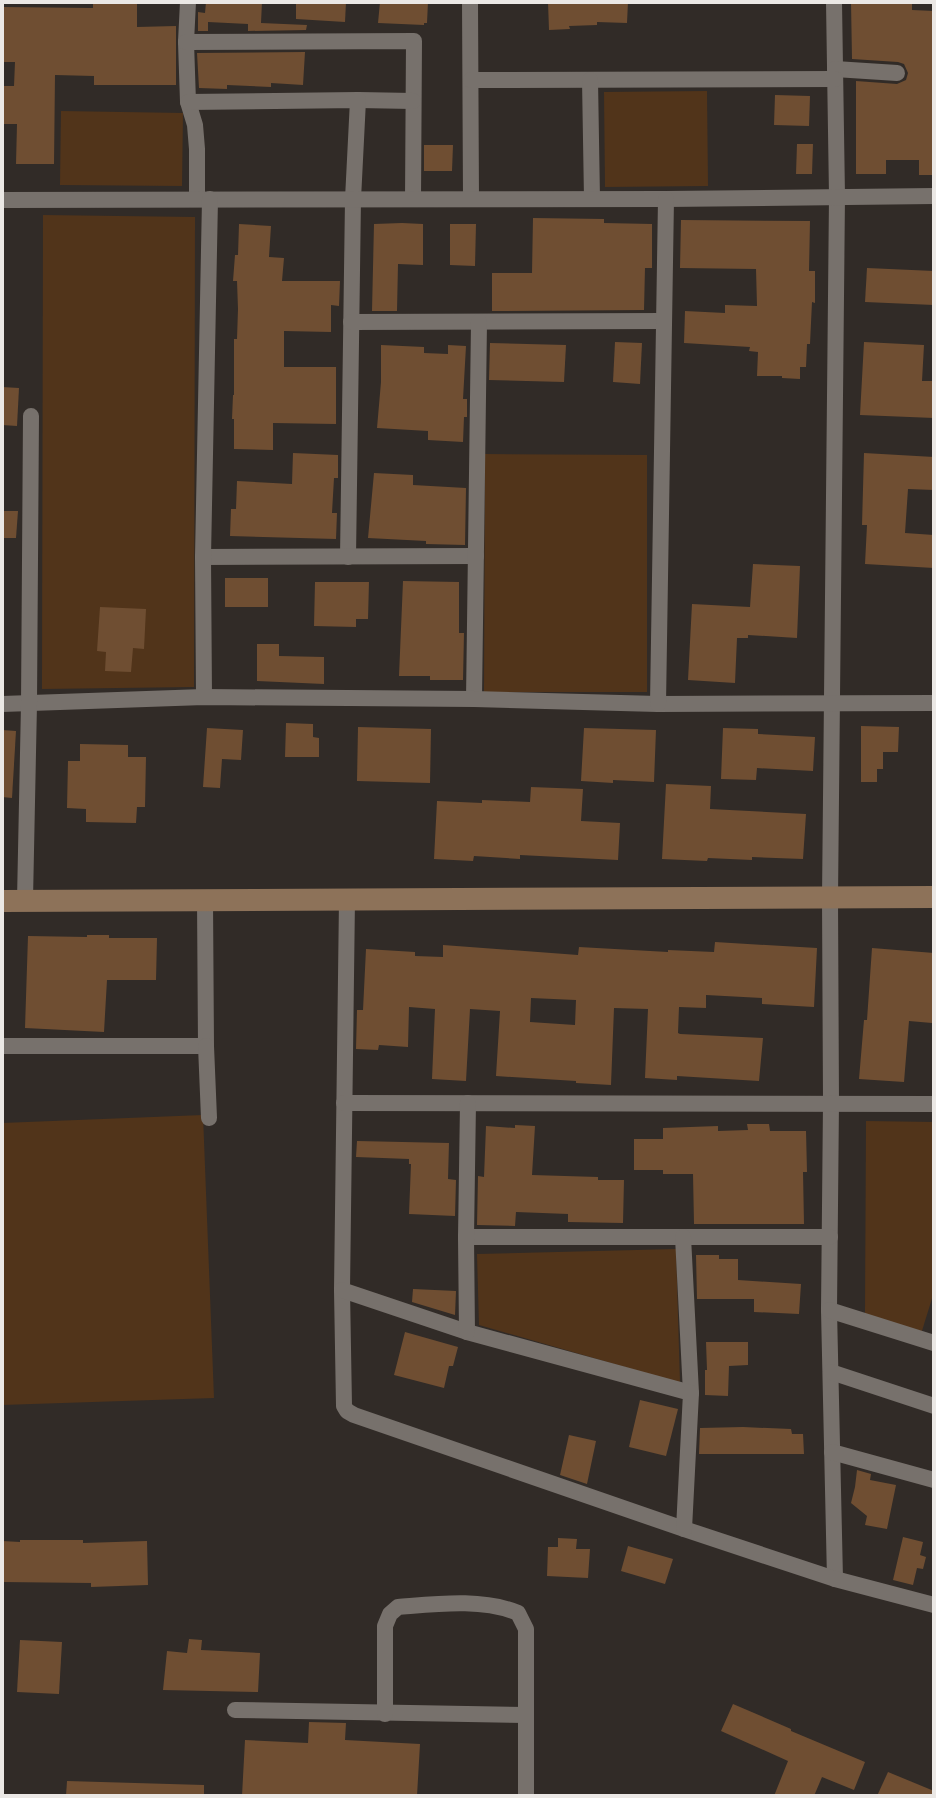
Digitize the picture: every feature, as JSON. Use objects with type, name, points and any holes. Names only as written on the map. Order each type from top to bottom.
[{"type":"street","points":[[188,2],[188,102],[195,125],[203,199],[204,697]]},
{"type":"street","points":[[470,2],[471,199]]},
{"type":"street","points":[[834,2],[837,196],[829,1310],[835,1579]]},
{"type":"street","points":[[186,42],[414,41],[413,199]]},
{"type":"street","points":[[471,80],[897,73]]},
{"type":"street","points":[[590,80],[592,199]]},
{"type":"street","points":[[348,557],[353,199],[358,100]]},
{"type":"street","points":[[188,102],[413,101]]},
{"type":"street","points":[[2,200],[934,196]]},
{"type":"street","points":[[658,704],[666,199]]},
{"type":"street","points":[[351,322],[664,321]]},
{"type":"street","points":[[474,699],[479,322]]},
{"type":"street","points":[[25,900],[31,416]]},
{"type":"street","points":[[203,557],[476,556]]},
{"type":"street","points":[[2,704],[204,697],[658,704],[934,703]]},
{"type":"street","points":[[2,901],[934,897]]},
{"type":"street","points":[[347,899],[342,1290],[344,1406],[347,1411],[835,1579],[934,1605]]},
{"type":"street","points":[[205,900],[209,1118]]},
{"type":"street","points":[[2,1046],[206,1046]]},
{"type":"street","points":[[344,1103],[934,1104]]},
{"type":"street","points":[[467,1332],[468,1103]]},
{"type":"street","points":[[466,1237],[830,1237]]},
{"type":"street","points":[[683,1237],[691,1393],[684,1529]]},
{"type":"street","points":[[342,1290],[467,1332],[691,1393]]},
{"type":"street","points":[[829,1310],[934,1343]]},
{"type":"street","points":[[831,1372],[934,1406]]},
{"type":"street","points":[[832,1452],[934,1480]]},
{"type":"street","points":[[385,1714],[385,1626],[390,1614],[398,1607],[470,1604],[502,1606],[518,1613],[526,1629],[526,1796]]},
{"type":"street","points":[[235,1710],[526,1715]]},
{"type":"shaded area","points":[[707,91],[708,186],[605,187],[604,92]]},
{"type":"shaded area","points":[[61,111],[183,113],[182,186],[60,185]]},
{"type":"shaded area","points":[[43,215],[195,217],[194,687],[42,689]]},
{"type":"shaded area","points":[[485,454],[647,455],[647,692],[484,692]]},
{"type":"shaded area","points":[[203,1115],[214,1398],[2,1405],[2,1123]]},
{"type":"shaded area","points":[[866,1121],[934,1122],[934,1292],[921,1334],[865,1314]]},
{"type":"shaded area","points":[[676,1249],[680,1383],[479,1325],[477,1254]]},
{"type":"building","points":[[93,2],[137,2],[137,27],[176,26],[176,85],[94,85],[94,76],[55,75],[54,164],[16,164],[17,124],[2,124],[2,86],[14,86],[15,62],[2,62],[2,7],[93,8]]},
{"type":"building","points":[[206,2],[262,2],[261,23],[307,25],[306,30],[248,31],[248,24],[208,22],[208,31],[198,31],[198,12],[205,13]]},
{"type":"building","points":[[296,2],[346,2],[345,22],[296,19]]},
{"type":"building","points":[[380,2],[428,2],[427,23],[378,23]]},
{"type":"building","points":[[548,2],[628,2],[627,23],[597,22],[597,25],[549,30]]},
{"type":"building","points":[[851,2],[912,2],[912,10],[934,11],[934,175],[919,175],[919,160],[886,160],[886,174],[856,174],[856,81],[897,84],[906,80],[908,73],[904,64],[898,62],[852,59]]},
{"type":"building","points":[[305,52],[303,85],[271,83],[271,87],[227,85],[227,89],[199,88],[197,53]]},
{"type":"building","points":[[775,95],[810,96],[809,126],[774,125]]},
{"type":"building","points":[[797,144],[813,144],[812,174],[796,174]]},
{"type":"building","points":[[424,145],[453,145],[452,171],[424,171]]},
{"type":"building","points":[[533,218],[604,219],[604,223],[652,224],[652,268],[645,268],[644,310],[492,311],[492,273],[532,273]]},
{"type":"building","points":[[681,220],[810,221],[809,271],[815,271],[815,303],[812,302],[806,367],[800,367],[800,379],[757,376],[758,352],[749,351],[750,347],[684,343],[685,311],[725,313],[725,305],[757,306],[756,269],[680,268]]},
{"type":"building","points":[[239,224],[271,226],[269,257],[284,258],[282,281],[340,281],[339,306],[331,305],[331,332],[284,331],[284,367],[336,367],[336,424],[273,423],[273,450],[234,449],[234,339],[237,339],[238,309],[237,281],[233,281]]},
{"type":"building","points":[[374,224],[423,224],[423,265],[398,264],[397,311],[372,311]]},
{"type":"building","points":[[450,224],[476,224],[475,266],[450,265]]},
{"type":"building","points":[[867,268],[934,271],[934,305],[865,302]]},
{"type":"building","points":[[615,342],[642,343],[640,384],[613,382]]},
{"type":"building","points":[[864,342],[924,345],[922,381],[934,381],[934,418],[860,415]]},
{"type":"building","points":[[490,343],[566,345],[564,382],[489,380]]},
{"type":"building","points":[[381,345],[424,347],[424,353],[448,354],[448,345],[466,346],[463,399],[467,399],[467,417],[464,417],[463,442],[428,440],[428,431],[377,428]]},
{"type":"building","points":[[2,387],[19,388],[17,426],[2,425]]},
{"type":"building","points":[[293,453],[338,455],[332,513],[337,513],[336,539],[230,536],[231,509],[236,509],[237,481],[292,484]]},
{"type":"building","points":[[864,453],[934,457],[934,490],[908,489],[905,533],[934,535],[934,568],[865,564],[867,525],[862,525]]},
{"type":"building","points":[[374,473],[413,475],[413,485],[466,488],[465,545],[368,538]]},
{"type":"building","points":[[2,511],[18,511],[16,538],[2,538]]},
{"type":"building","points":[[753,564],[800,566],[797,638],[748,635],[748,638],[737,638],[735,683],[688,680],[692,604],[750,607]]},
{"type":"building","points":[[225,578],[268,578],[268,607],[225,607]]},
{"type":"building","points":[[403,581],[459,582],[459,633],[464,633],[463,680],[399,676]]},
{"type":"building","points":[[315,582],[369,582],[368,619],[356,619],[356,627],[314,626]]},
{"type":"building","points":[[100,607],[146,609],[144,649],[133,648],[131,672],[105,671],[106,652],[97,651]]},
{"type":"building","points":[[257,644],[279,644],[279,656],[324,657],[324,684],[257,681]]},
{"type":"building","points":[[286,723],[313,724],[313,737],[319,738],[319,757],[285,757]]},
{"type":"building","points":[[861,726],[899,727],[898,752],[883,752],[883,769],[877,769],[877,782],[861,782]]},
{"type":"building","points":[[358,727],[431,729],[430,783],[357,781]]},
{"type":"building","points":[[207,728],[243,730],[241,760],[222,759],[220,788],[203,787]]},
{"type":"building","points":[[584,728],[656,730],[654,782],[581,781]]},
{"type":"building","points":[[723,728],[758,729],[758,734],[815,737],[813,771],[757,768],[756,780],[721,779]]},
{"type":"building","points":[[2,730],[16,731],[12,798],[2,797]]},
{"type":"building","points":[[80,744],[128,745],[128,757],[146,757],[145,807],[137,807],[136,823],[86,822],[86,809],[67,808],[68,761],[80,761]]},
{"type":"building","points":[[666,784],[711,786],[710,809],[806,814],[803,859],[662,859]]},
{"type":"building","points":[[531,787],[583,789],[581,821],[620,823],[618,860],[520,855],[520,859],[474,856],[473,861],[434,859],[437,801],[530,802]]},
{"type":"building","points":[[28,936],[157,938],[156,980],[107,980],[104,1032],[25,1028]]},
{"type":"building","points":[[715,942],[817,948],[814,1007],[762,1004],[762,998],[706,995],[706,1008],[679,1007],[680,1034],[763,1038],[759,1081],[677,1076],[677,1080],[645,1078],[648,1009],[614,1008],[611,1085],[496,1076],[500,1011],[470,1009],[466,1081],[432,1079],[435,1009],[409,1007],[408,1047],[379,1045],[378,1050],[356,1049],[357,1010],[363,1010],[366,949],[443,957],[443,945],[578,955],[579,947],[714,952]],"holes":[[[531,998],[576,1000],[575,1025],[530,1022]]]},
{"type":"building","points":[[872,948],[934,953],[932,1023],[909,1021],[904,1082],[859,1079]]},
{"type":"building","points":[[747,1124],[769,1124],[770,1131],[806,1131],[804,1224],[694,1224],[693,1174],[634,1170],[634,1139],[663,1139],[663,1128],[718,1126],[718,1131],[748,1130]]},
{"type":"building","points":[[515,1125],[535,1126],[532,1175],[624,1180],[623,1223],[568,1222],[568,1214],[516,1212],[515,1226],[477,1225],[478,1176],[484,1177],[486,1126],[515,1128]]},
{"type":"building","points":[[357,1141],[449,1143],[448,1179],[456,1180],[455,1216],[409,1214],[409,1159],[356,1157]]},
{"type":"building","points":[[696,1255],[738,1259],[738,1280],[801,1284],[799,1314],[754,1312],[754,1299],[697,1299]]},
{"type":"building","points":[[413,1289],[456,1291],[455,1315],[412,1302]]},
{"type":"building","points":[[405,1332],[458,1347],[444,1388],[394,1375]]},
{"type":"building","points":[[706,1342],[748,1342],[748,1365],[729,1366],[728,1396],[705,1395]]},
{"type":"building","points":[[640,1400],[678,1409],[666,1456],[629,1447]]},
{"type":"building","points":[[700,1428],[791,1429],[792,1434],[803,1434],[804,1454],[699,1454]]},
{"type":"building","points":[[569,1435],[596,1441],[587,1484],[560,1475]]},
{"type":"building","points":[[857,1470],[871,1474],[870,1480],[896,1485],[887,1529],[865,1525],[867,1516],[851,1503]]},
{"type":"building","points":[[903,1537],[923,1542],[920,1555],[926,1557],[923,1569],[917,1568],[913,1585],[893,1580]]},
{"type":"building","points":[[558,1538],[577,1539],[576,1549],[590,1549],[588,1578],[547,1576],[548,1547],[558,1547]]},
{"type":"building","points":[[83,1540],[83,1543],[147,1541],[148,1585],[91,1587],[91,1583],[2,1582],[2,1541]]},
{"type":"building","points":[[628,1546],[673,1559],[665,1584],[621,1571]]},
{"type":"building","points":[[189,1639],[202,1640],[201,1650],[260,1653],[258,1692],[163,1690],[167,1651],[187,1653]]},
{"type":"building","points":[[20,1640],[62,1642],[59,1694],[17,1692]]},
{"type":"building","points":[[733,1704],[865,1762],[854,1790],[822,1777],[814,1796],[774,1796],[788,1761],[721,1731]]},
{"type":"building","points":[[309,1722],[346,1723],[345,1740],[420,1744],[417,1796],[242,1796],[245,1740],[308,1743]]},
{"type":"building","points":[[888,1772],[934,1791],[934,1796],[877,1796]]},
{"type":"building","points":[[67,1781],[204,1785],[204,1796],[66,1796]]}]
